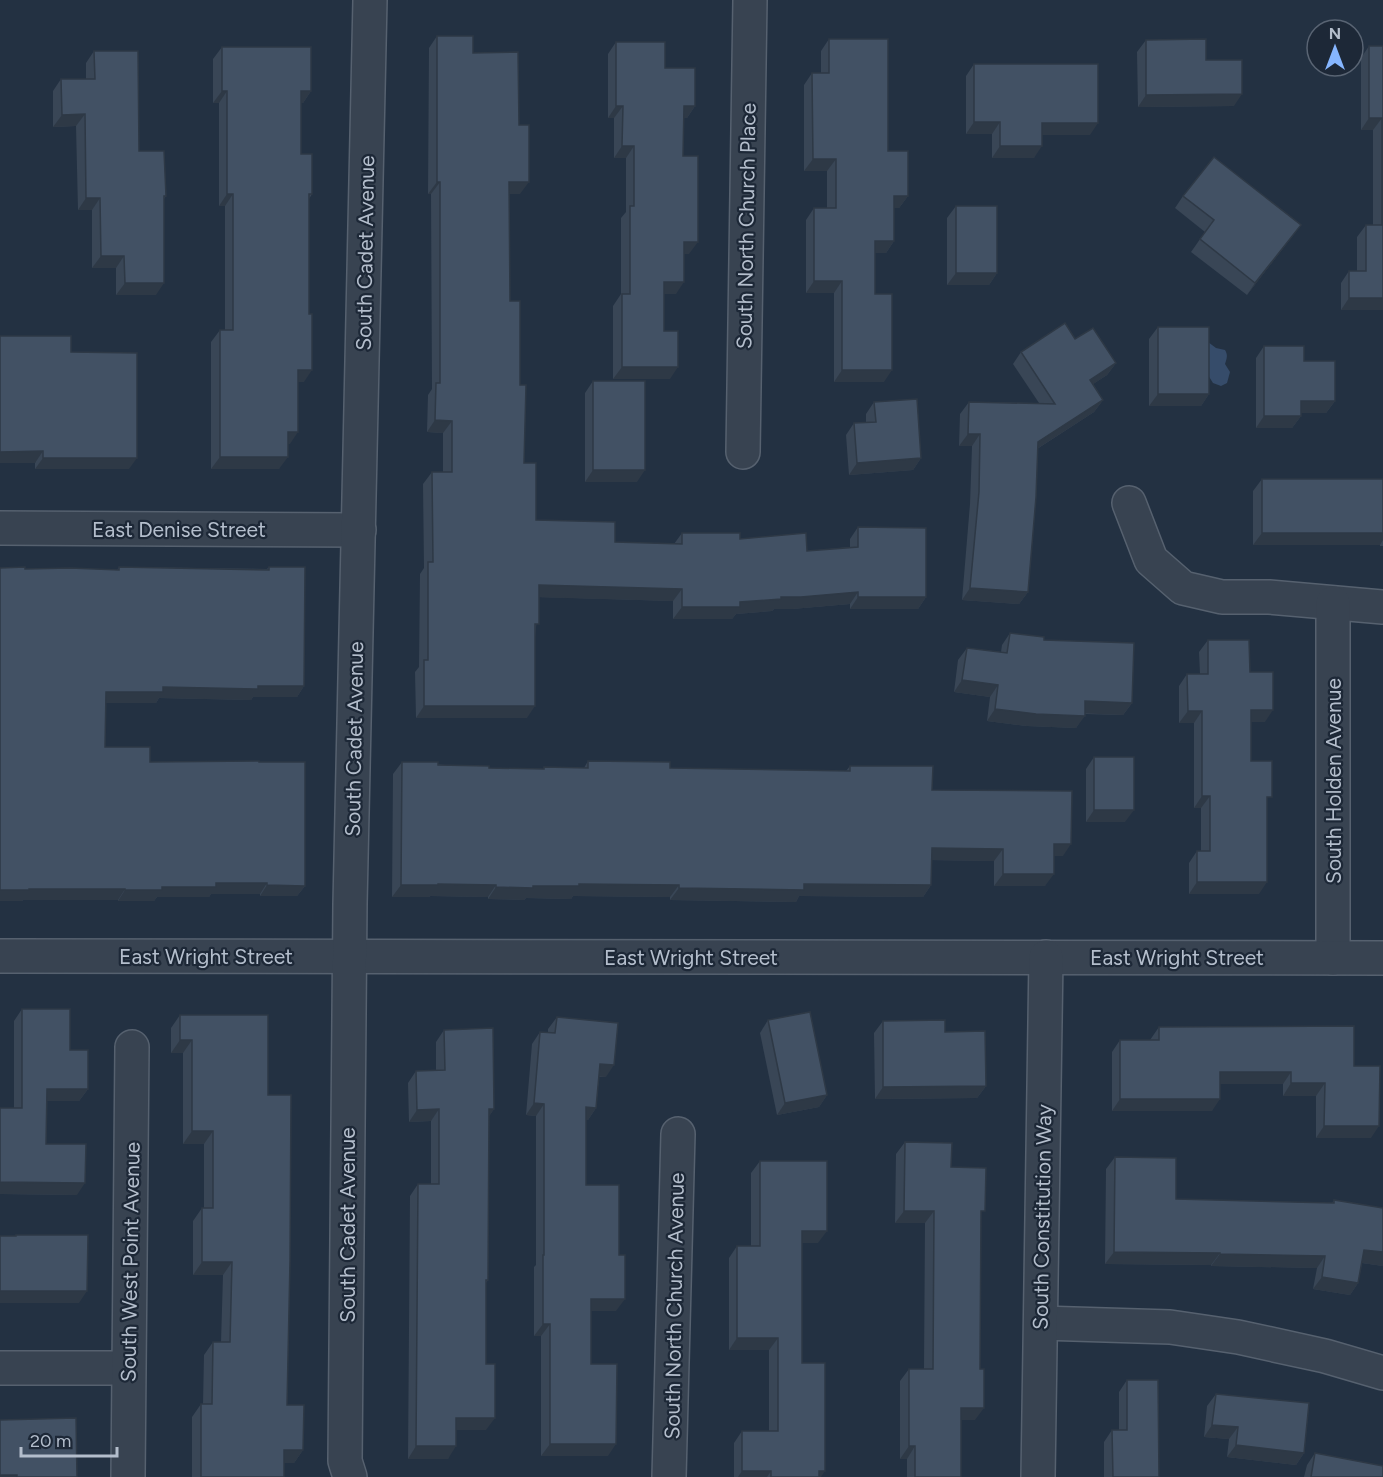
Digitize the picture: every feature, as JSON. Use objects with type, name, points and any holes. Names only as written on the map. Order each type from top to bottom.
[{"type":"street","name":"South Cadet Avenue","points":[[350,1477],[345,1461],[349,957],[370,0]]},
{"type":"street","name":"South North Church Place","points":[[743,452],[750,0]]},
{"type":"street","points":[[1129,503],[1151,560],[1184,588],[1222,597],[1269,597],[1383,607]]},
{"type":"street","name":"East Denise Street","points":[[0,528],[359,530]]},
{"type":"street","name":"South Holden Avenue","points":[[1333,603],[1333,958]]},
{"type":"street","name":"East Wright Street","points":[[0,956],[1383,958]]},
{"type":"street","name":"South Constitution Way","points":[[1038,1477],[1046,957]]},
{"type":"street","name":"South West Point Avenue","points":[[128,1477],[132,1047]]},
{"type":"street","name":"South North Church Avenue","points":[[669,1477],[678,1134]]},
{"type":"street","points":[[1041,1323],[1170,1327],[1249,1339],[1325,1356],[1383,1373]]},
{"type":"street","points":[[0,1368],[129,1368]]},
{"type":"water","points":[[1208,342],[1227,353],[1225,364],[1230,372],[1227,383],[1221,386],[1213,383],[1208,375],[1209,367],[1206,361]]},
{"type":"building","points":[[437,36],[473,36],[473,53],[518,52],[519,125],[529,125],[529,182],[509,182],[510,301],[520,301],[520,385],[526,385],[524,463],[536,463],[536,520],[615,522],[615,542],[682,544],[682,533],[740,533],[740,539],[806,533],[807,551],[858,547],[858,527],[926,528],[926,597],[858,597],[858,592],[740,602],[740,607],[682,607],[682,589],[539,585],[539,624],[535,624],[535,706],[424,706],[424,660],[428,660],[428,562],[433,562],[432,472],[452,472],[452,421],[435,420],[436,383],[440,383]]},
{"type":"building","points":[[829,39],[888,39],[888,151],[908,151],[908,196],[894,196],[894,241],[875,241],[875,294],[892,294],[892,370],[842,370],[842,281],[814,281],[814,208],[836,208],[836,159],[813,159],[812,73],[829,73]]},
{"type":"building","points":[[1206,39],[1206,60],[1242,60],[1242,94],[1146,95],[1146,40]]},
{"type":"building","points":[[616,42],[665,42],[665,68],[695,68],[695,106],[684,106],[683,156],[698,156],[698,242],[684,242],[684,282],[664,282],[664,331],[678,331],[678,367],[622,367],[622,294],[630,294],[630,206],[634,206],[634,146],[622,146],[623,106],[616,106]]},
{"type":"building","points":[[1369,46],[1383,46],[1383,298],[1349,298],[1349,271],[1366,271],[1366,225],[1382,225],[1382,118],[1369,118]]},
{"type":"building","points":[[222,47],[311,47],[311,91],[301,91],[301,154],[312,154],[312,194],[309,194],[309,314],[312,314],[312,370],[298,370],[298,432],[288,432],[288,457],[220,457],[220,330],[233,330],[233,194],[227,194],[227,91],[222,91]]},
{"type":"building","points":[[94,51],[138,51],[139,151],[164,151],[166,196],[164,196],[164,283],[125,283],[124,256],[101,256],[100,198],[86,198],[85,114],[62,115],[61,79],[95,79]]},
{"type":"building","points":[[974,64],[1098,64],[1098,123],[1042,123],[1042,146],[1000,146],[1000,122],[974,122]]},
{"type":"building","points":[[1214,157],[1301,225],[1255,283],[1200,239],[1214,220],[1183,196]]},
{"type":"building","points":[[956,206],[997,206],[997,273],[956,273]]},
{"type":"building","points":[[1065,323],[1075,339],[1093,328],[1116,363],[1090,380],[1103,400],[1038,442],[1028,592],[970,588],[979,492],[980,434],[968,434],[969,402],[1055,404],[1021,352]]},
{"type":"building","points":[[1158,327],[1209,327],[1209,394],[1158,394]]},
{"type":"building","points":[[0,336],[71,336],[71,352],[137,353],[137,458],[43,458],[43,451],[0,452]]},
{"type":"building","points":[[1264,346],[1304,346],[1304,361],[1335,361],[1335,401],[1301,401],[1301,416],[1264,416]]},
{"type":"building","points":[[593,381],[645,381],[645,470],[593,470]]},
{"type":"building","points":[[917,399],[921,458],[857,463],[854,423],[876,422],[874,402]]},
{"type":"building","points":[[1262,479],[1383,479],[1383,533],[1262,533]]},
{"type":"building","points":[[25,567],[25,569],[119,570],[119,567],[269,570],[269,567],[305,567],[304,686],[258,686],[258,689],[163,687],[163,692],[106,692],[105,747],[150,747],[150,762],[305,762],[305,886],[216,883],[216,887],[162,887],[162,890],[0,890],[0,568]]},
{"type":"building","points":[[1010,633],[1044,637],[1044,640],[1134,643],[1132,703],[1085,701],[1085,716],[1036,714],[995,709],[998,685],[962,680],[967,648],[1007,653]]},
{"type":"building","points":[[1208,640],[1249,640],[1250,672],[1273,672],[1273,710],[1251,710],[1251,761],[1272,761],[1272,797],[1267,797],[1267,882],[1197,882],[1197,851],[1210,851],[1210,796],[1202,796],[1202,711],[1188,711],[1187,674],[1208,674]]},
{"type":"building","points":[[1094,757],[1134,757],[1134,810],[1094,810]]},
{"type":"building","points":[[588,761],[670,762],[670,768],[850,771],[850,766],[933,766],[932,790],[1072,791],[1071,844],[1054,844],[1054,874],[1003,874],[1003,849],[932,848],[931,885],[804,884],[804,890],[679,888],[679,885],[579,884],[579,886],[533,886],[533,888],[496,887],[496,885],[401,885],[402,762],[544,769],[544,767],[588,768]]},
{"type":"building","points":[[22,1009],[70,1009],[70,1050],[88,1050],[88,1089],[47,1089],[46,1144],[86,1144],[85,1183],[0,1182],[0,1108],[22,1108]]},
{"type":"building","points":[[810,1012],[827,1095],[785,1103],[768,1020]]},
{"type":"building","points":[[180,1015],[268,1015],[268,1095],[291,1095],[287,1405],[304,1405],[303,1450],[284,1450],[284,1477],[201,1477],[201,1404],[212,1404],[213,1342],[230,1342],[232,1262],[202,1262],[202,1208],[213,1208],[213,1131],[192,1131],[192,1040],[180,1040]]},
{"type":"building","points":[[557,1017],[618,1023],[614,1065],[600,1064],[596,1108],[586,1107],[586,1185],[619,1185],[619,1255],[625,1255],[625,1299],[591,1299],[591,1364],[617,1364],[616,1444],[550,1444],[550,1324],[543,1324],[544,1104],[534,1103],[540,1032],[555,1033]]},
{"type":"building","points":[[945,1020],[945,1032],[985,1031],[986,1086],[883,1087],[883,1021]]},
{"type":"building","points":[[1354,1026],[1354,1066],[1380,1066],[1379,1126],[1324,1126],[1325,1083],[1291,1083],[1291,1072],[1220,1072],[1220,1099],[1120,1099],[1120,1040],[1159,1040],[1159,1027]]},
{"type":"building","points":[[493,1028],[494,1109],[489,1109],[486,1364],[495,1364],[495,1418],[456,1418],[456,1446],[416,1446],[418,1184],[439,1184],[439,1109],[417,1110],[416,1071],[445,1070],[444,1030]]},
{"type":"building","points":[[905,1142],[952,1143],[951,1167],[986,1168],[985,1211],[981,1211],[980,1369],[984,1369],[984,1408],[961,1408],[961,1477],[915,1477],[915,1446],[909,1446],[909,1369],[933,1369],[934,1211],[904,1211]]},
{"type":"building","points":[[1115,1157],[1176,1158],[1176,1199],[1334,1203],[1334,1200],[1383,1208],[1383,1252],[1364,1250],[1358,1283],[1322,1277],[1325,1256],[1114,1252]]},
{"type":"building","points":[[760,1161],[827,1161],[827,1231],[802,1231],[802,1363],[825,1363],[825,1471],[819,1471],[819,1477],[771,1477],[771,1471],[742,1471],[742,1431],[778,1431],[778,1338],[737,1338],[737,1246],[760,1246]]},
{"type":"building","points":[[88,1235],[87,1291],[0,1291],[0,1236]]},
{"type":"building","points":[[1127,1380],[1158,1380],[1159,1477],[1113,1477],[1112,1430],[1127,1430]]},
{"type":"building","points":[[1216,1394],[1309,1403],[1304,1453],[1236,1445],[1238,1427],[1212,1425]]},
{"type":"building","points":[[76,1418],[77,1477],[0,1475],[0,1420]]},
{"type":"building","points":[[1315,1453],[1383,1466],[1383,1477],[1311,1477]]}]
